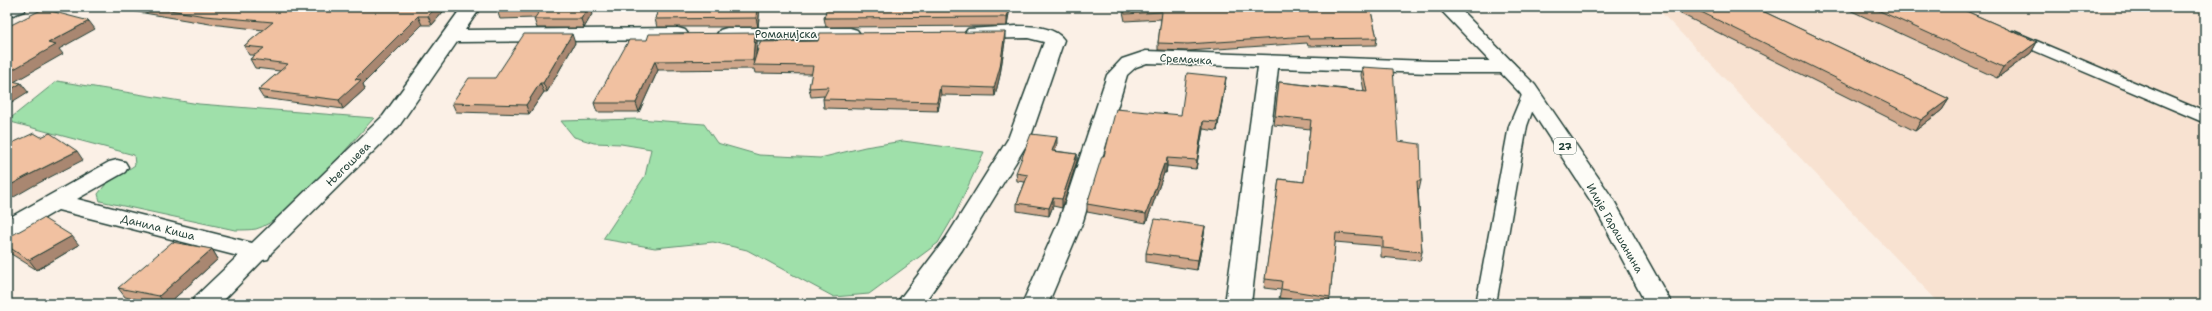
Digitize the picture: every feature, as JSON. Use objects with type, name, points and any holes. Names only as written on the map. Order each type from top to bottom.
[{"type":"street","points":[[7,11],[17,7]]},
{"type":"street","name":"Његошева","points":[[204,304],[259,253],[391,121],[472,7]]},
{"type":"street","name":"Илије Гарашанина","points":[[1447,7],[1528,89],[1530,95],[1605,204],[1659,304]]},
{"type":"street","name":"Романијска","points":[[452,36],[868,33]]},
{"type":"street","points":[[909,304],[954,244],[1019,139],[1054,40],[1049,36],[1028,33],[956,33]]},
{"type":"street","name":"Сремачка","points":[[1035,304],[1071,221],[1117,75],[1122,68],[1133,60],[1146,57],[1269,62],[1506,67]]},
{"type":"street","points":[[1238,304],[1269,62]]},
{"type":"street","points":[[7,229],[117,167]]},
{"type":"street","name":"Данила Киша","points":[[56,202],[259,253]]},
{"type":"lane","points":[[1997,29],[2205,118]]},
{"type":"lane","points":[[1486,304],[1518,126],[1530,95]]},
{"type":"shaded area","points":[[1656,7],[2205,7],[2205,304],[1940,304]]},
{"type":"green space","points":[[57,81],[199,104],[374,118],[318,180],[285,212],[269,223],[256,229],[235,230],[100,201],[98,194],[105,185],[135,165],[134,155],[7,121]]},
{"type":"green space","points":[[638,119],[704,124],[717,143],[759,155],[820,158],[865,147],[903,141],[984,152],[954,216],[938,243],[869,294],[834,297],[747,250],[713,242],[655,248],[603,239],[645,176],[651,149],[621,144],[594,143],[574,137],[561,121]]},
{"type":"building","points":[[152,7],[436,7],[428,16],[418,16],[355,79],[361,80],[339,100],[258,90],[288,64],[250,59],[264,48],[244,46],[273,22],[205,16]]},
{"type":"building","points":[[499,7],[588,7],[581,19],[534,19],[541,9],[497,10]]},
{"type":"building","points":[[659,7],[757,7],[756,18],[655,19]]},
{"type":"building","points":[[827,7],[1008,7],[1007,17],[824,18]]},
{"type":"building","points":[[1124,7],[1370,7],[1377,38],[1309,39],[1308,36],[1188,44],[1158,43],[1162,12],[1125,14]]},
{"type":"building","points":[[1691,7],[1754,7],[1949,99],[1921,120]]},
{"type":"building","points":[[1871,7],[1957,7],[2037,42],[2003,67]]},
{"type":"building","points":[[43,9],[89,21],[48,43],[56,45],[7,73],[7,27]]},
{"type":"building","points":[[1005,32],[1000,67],[994,88],[940,86],[937,102],[823,99],[829,87],[809,88],[813,66],[753,65],[760,42],[818,41],[820,33]]},
{"type":"building","points":[[755,33],[753,60],[655,61],[636,103],[594,103],[629,40],[647,40],[649,34]]},
{"type":"building","points":[[524,34],[572,34],[543,83],[540,83],[526,105],[452,103],[469,78],[495,78]]},
{"type":"building","points":[[1362,67],[1393,69],[1398,141],[1420,144],[1421,181],[1417,181],[1422,252],[1383,248],[1383,237],[1336,233],[1330,297],[1281,289],[1282,281],[1265,279],[1279,179],[1304,182],[1311,120],[1275,116],[1279,82],[1367,92]]},
{"type":"building","points":[[1187,73],[1226,77],[1218,122],[1203,121],[1197,160],[1167,158],[1166,165],[1164,164],[1146,214],[1087,204],[1102,156],[1104,156],[1116,109],[1181,115]]},
{"type":"building","points":[[7,80],[21,83],[7,92]]},
{"type":"building","points":[[34,133],[41,137],[50,133],[77,151],[7,187],[7,143],[10,144]]},
{"type":"building","points":[[1031,134],[1057,137],[1052,151],[1077,154],[1062,199],[1053,198],[1049,208],[1017,203],[1028,175],[1016,173]]},
{"type":"building","points":[[43,218],[72,236],[29,260],[7,246],[7,238]]},
{"type":"building","points":[[1155,219],[1205,226],[1198,260],[1146,253]]},
{"type":"building","points":[[172,242],[212,249],[159,296],[118,288]]}]
